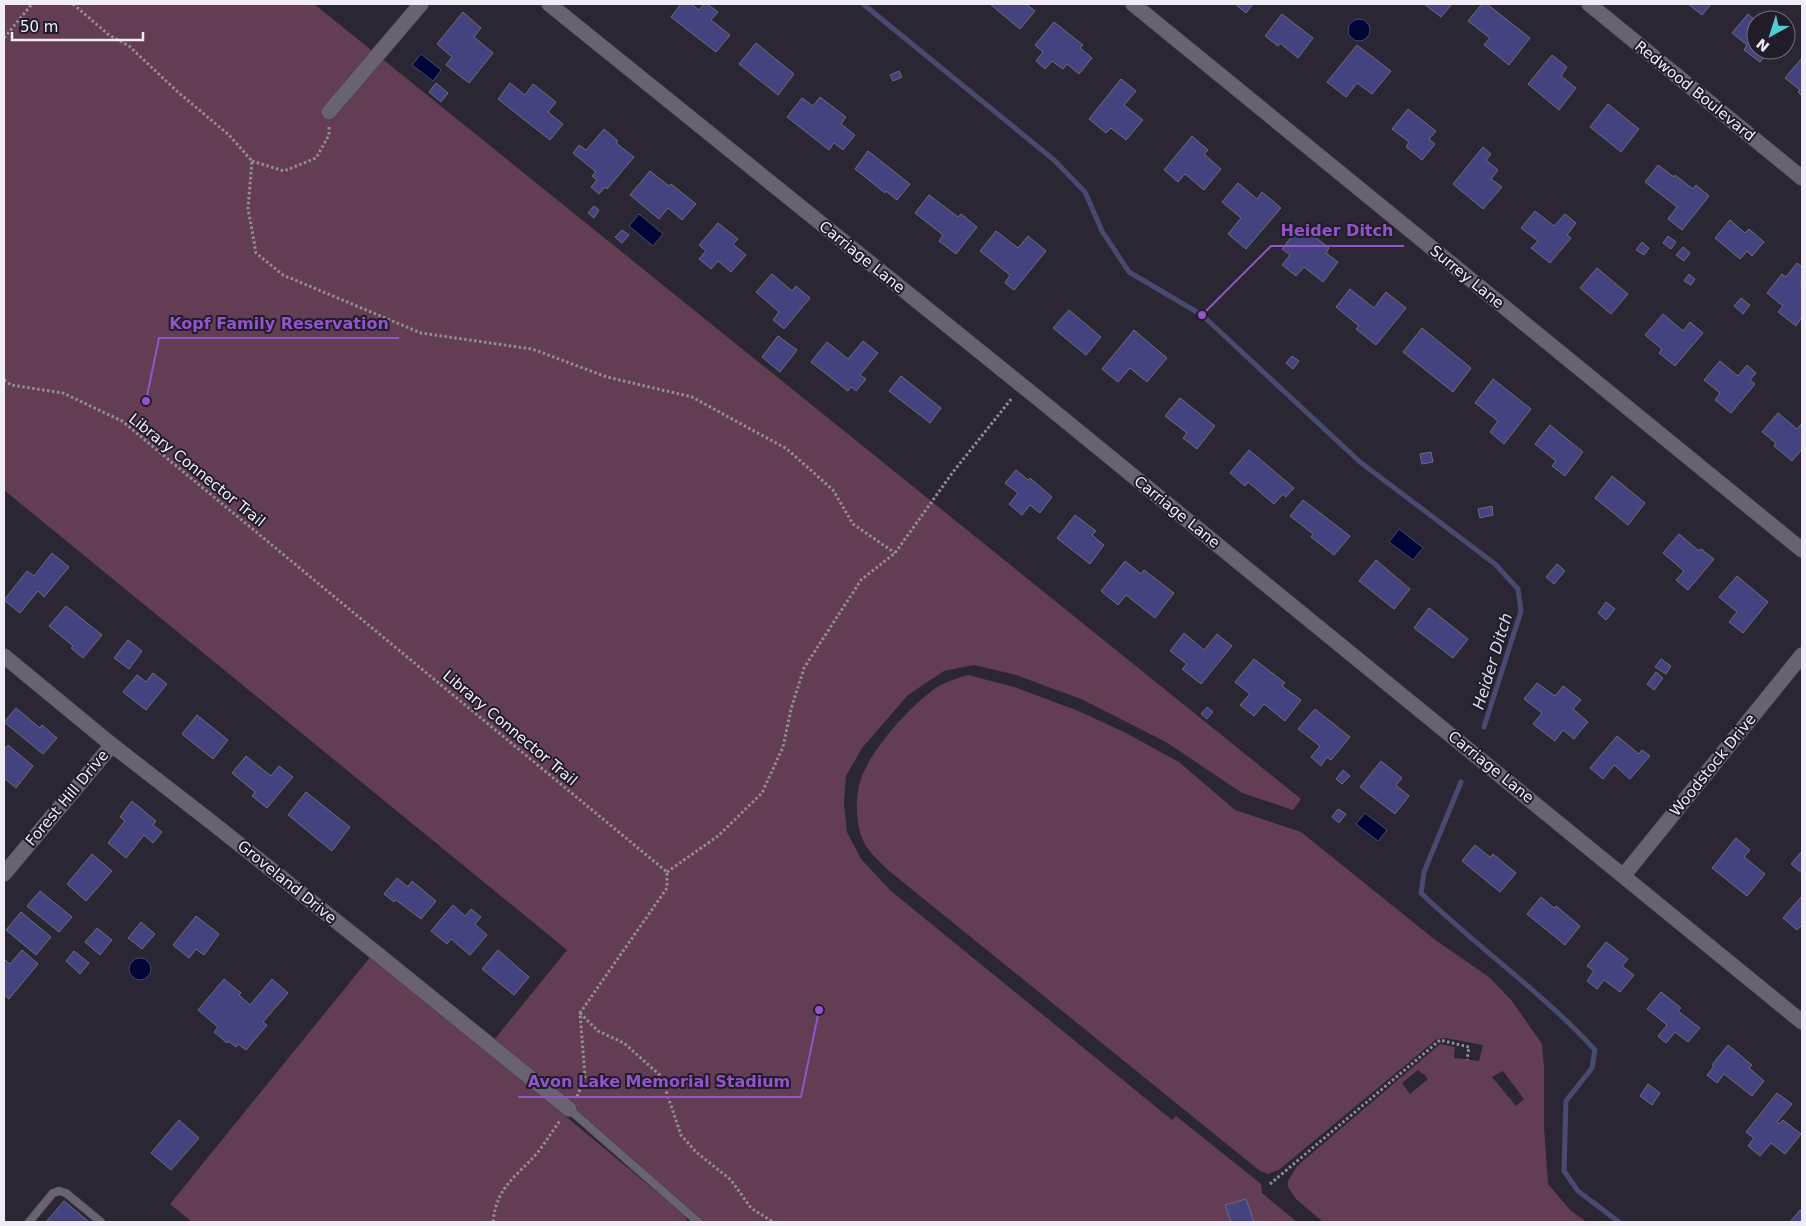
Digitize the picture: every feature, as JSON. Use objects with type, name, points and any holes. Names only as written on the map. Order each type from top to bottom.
[{"type":"street","points":[[329,112],[420,4]]},
{"type":"street","name":"Carriage Lane","points":[[549,4],[1021,385],[1802,1022]]},
{"type":"street","name":"Surrey Lane","points":[[1133,4],[1802,550]]},
{"type":"street","name":"Redwood Boulevard","points":[[1589,4],[1802,178]]},
{"type":"street","name":"Woodstock Drive","points":[[1624,875],[1802,655]]},
{"type":"street","name":"Groveland Drive","points":[[4,656],[112,745],[352,934],[569,1110]]},
{"type":"street","name":"Forest Hill Drive","points":[[4,874],[112,745]]},
{"type":"lane","points":[[569,1110],[698,1222]]},
{"type":"lane","points":[[29,1222],[53,1193],[59,1191],[66,1193],[101,1222]]},
{"type":"path","points":[[4,38],[32,4]]},
{"type":"path","points":[[73,4],[109,35],[129,46],[179,93],[230,135],[252,161],[284,171],[316,158],[329,135],[329,112]]},
{"type":"path","points":[[252,161],[248,208],[256,253],[282,275],[421,332],[532,348],[607,377],[692,397],[787,449],[833,490],[853,524],[895,553]]},
{"type":"path","name":"Library Connector Trail","points":[[4,380],[12,385],[63,393],[122,421],[666,872]]},
{"type":"path","points":[[493,1222],[502,1190],[538,1152],[578,1095],[586,1076],[580,1013],[667,888],[666,872],[718,836],[762,793],[783,747],[791,709],[804,668],[861,580],[895,553],[953,472],[1021,385]]},
{"type":"path","points":[[580,1013],[598,1031],[624,1043],[661,1076],[681,1135],[696,1152],[731,1180],[751,1208],[773,1222]]},
{"type":"path","points":[[1270,1184],[1440,1040],[1469,1047],[1467,1060]]},
{"type":"shaded area","points":[[4,4],[314,4],[1301,799],[1293,810],[1242,793],[1166,742],[1081,699],[1016,675],[974,665],[944,671],[908,695],[862,748],[846,776],[844,803],[847,832],[861,859],[891,891],[1172,1120],[1176,1116],[1261,1184],[1262,1193],[1297,1222],[698,1222],[489,1046],[567,950],[4,490]]},
{"type":"shaded area","points":[[1359,19],[1367,22],[1370,30],[1367,38],[1359,41],[1351,38],[1348,30],[1351,22]]},
{"type":"shaded area","points":[[421,54],[441,70],[433,81],[412,65]]},
{"type":"shaded area","points":[[639,214],[663,234],[653,246],[629,226]]},
{"type":"shaded area","points":[[1399,529],[1423,548],[1413,560],[1389,542]]},
{"type":"shaded area","points":[[968,675],[1014,687],[1076,710],[1124,732],[1179,762],[1235,810],[1301,832],[1434,939],[1489,977],[1512,1001],[1542,1044],[1544,1127],[1548,1184],[1570,1210],[1587,1222],[1323,1222],[1296,1199],[1288,1187],[1288,1181],[1297,1166],[1440,1044],[1455,1047],[1454,1058],[1479,1061],[1483,1045],[1445,1038],[1437,1039],[1280,1169],[1268,1174],[1260,1171],[888,870],[867,847],[860,832],[857,817],[857,795],[860,782],[872,757],[905,715],[928,693],[939,686]],"holes":[[[1418,1070],[1428,1079],[1410,1094],[1402,1083]],[[1503,1071],[1524,1099],[1516,1106],[1492,1077]]]},
{"type":"shaded area","points":[[1365,813],[1387,830],[1378,841],[1356,824]]},
{"type":"shaded area","points":[[372,955],[682,1213],[688,1222],[192,1222],[170,1204]]},
{"type":"shaded area","points":[[140,958],[148,961],[151,969],[148,977],[140,980],[132,977],[129,969],[132,961]]},
{"type":"building","points":[[681,4],[691,4],[699,10],[704,4],[707,4],[718,12],[711,20],[730,35],[716,52],[671,17]]},
{"type":"building","points":[[990,4],[1026,4],[1035,11],[1020,29]]},
{"type":"building","points":[[1235,4],[1253,4],[1246,13]]},
{"type":"building","points":[[1424,4],[1452,4],[1441,17]]},
{"type":"building","points":[[1482,4],[1487,4],[1530,38],[1509,65],[1484,45],[1490,38],[1468,21]]},
{"type":"building","points":[[1688,4],[1711,4],[1702,15]]},
{"type":"building","points":[[463,12],[481,28],[474,37],[493,53],[469,83],[446,65],[452,57],[437,44]]},
{"type":"building","points":[[1282,14],[1313,38],[1298,58],[1280,43],[1278,46],[1265,36]]},
{"type":"building","points":[[1746,16],[1746,44],[1732,33]]},
{"type":"building","points":[[1054,22],[1083,45],[1080,48],[1092,58],[1079,74],[1067,64],[1063,69],[1052,61],[1045,69],[1036,61],[1043,52],[1035,45]]},
{"type":"building","points":[[756,43],[794,74],[778,95],[739,64]]},
{"type":"building","points":[[1357,45],[1391,71],[1372,94],[1357,83],[1346,97],[1327,82]]},
{"type":"building","points":[[1552,55],[1567,67],[1561,76],[1576,88],[1559,110],[1528,84]]},
{"type":"building","points":[[1802,58],[1802,96],[1798,92],[1800,90],[1785,78]]},
{"type":"building","points":[[899,71],[902,77],[893,81],[890,75]]},
{"type":"building","points":[[1121,79],[1136,91],[1124,105],[1143,120],[1126,140],[1111,128],[1106,133],[1089,119]]},
{"type":"building","points":[[436,83],[448,93],[441,102],[429,92]]},
{"type":"building","points":[[510,83],[525,95],[533,84],[556,102],[548,112],[563,124],[550,140],[498,99]]},
{"type":"building","points":[[820,97],[846,117],[841,124],[855,135],[843,150],[834,143],[829,150],[787,117],[802,98],[813,106]]},
{"type":"building","points":[[1608,104],[1639,129],[1621,152],[1590,127]]},
{"type":"building","points":[[1408,109],[1436,131],[1429,139],[1435,144],[1422,160],[1406,147],[1409,142],[1392,129]]},
{"type":"building","points":[[604,129],[618,141],[616,143],[634,157],[607,189],[605,187],[599,194],[591,187],[597,180],[592,176],[596,172],[573,153],[579,145],[586,150]]},
{"type":"building","points":[[1192,136],[1208,150],[1204,154],[1221,169],[1204,190],[1185,174],[1178,182],[1164,170]]},
{"type":"building","points":[[1483,147],[1491,154],[1486,160],[1498,170],[1491,179],[1502,187],[1483,209],[1453,184]]},
{"type":"building","points":[[868,151],[910,184],[897,200],[855,169]]},
{"type":"building","points":[[1658,165],[1693,189],[1696,185],[1709,196],[1682,230],[1668,219],[1677,207],[1645,182]]},
{"type":"building","points":[[650,171],[669,186],[671,184],[696,204],[682,220],[668,208],[659,219],[630,195]]},
{"type":"building","points":[[1238,183],[1257,199],[1262,192],[1281,208],[1246,249],[1228,234],[1241,218],[1222,202]]},
{"type":"building","points":[[929,195],[958,217],[961,214],[977,227],[956,254],[939,241],[943,235],[915,213]]},
{"type":"building","points":[[594,206],[599,210],[594,218],[588,213]]},
{"type":"building","points":[[1535,211],[1554,226],[1565,214],[1576,223],[1567,235],[1571,238],[1550,263],[1531,248],[1538,241],[1521,228]]},
{"type":"building","points":[[1730,220],[1745,233],[1749,229],[1764,242],[1752,256],[1747,251],[1740,259],[1715,238]]},
{"type":"building","points":[[718,223],[738,239],[733,244],[746,255],[731,272],[718,261],[711,269],[699,259],[706,251],[699,245]]},
{"type":"building","points":[[1300,225],[1329,248],[1326,253],[1338,262],[1323,282],[1304,267],[1296,276],[1282,265],[1290,255],[1282,249]]},
{"type":"building","points":[[622,230],[629,235],[622,243],[615,237]]},
{"type":"building","points":[[996,231],[1018,248],[1028,236],[1046,251],[1014,290],[1005,283],[1010,275],[980,251]]},
{"type":"building","points":[[1668,236],[1676,242],[1671,249],[1663,243]]},
{"type":"building","points":[[1642,242],[1649,248],[1644,255],[1636,250]]},
{"type":"building","points":[[1683,247],[1690,253],[1684,261],[1676,255]]},
{"type":"building","points":[[1797,263],[1802,267],[1802,317],[1796,326],[1778,312],[1783,306],[1767,293],[1782,274],[1786,277]]},
{"type":"building","points":[[1597,268],[1628,294],[1611,314],[1580,288]]},
{"type":"building","points":[[772,274],[792,291],[796,286],[810,298],[784,329],[773,320],[779,312],[756,292]]},
{"type":"building","points":[[1689,274],[1695,279],[1691,285],[1684,281]]},
{"type":"building","points":[[1350,289],[1374,308],[1386,292],[1406,308],[1376,345],[1356,329],[1359,326],[1336,307]]},
{"type":"building","points":[[1741,298],[1750,305],[1743,314],[1734,306]]},
{"type":"building","points":[[1069,310],[1101,337],[1086,355],[1053,328]]},
{"type":"building","points":[[1663,314],[1683,331],[1690,322],[1703,333],[1675,366],[1659,353],[1662,349],[1645,335]]},
{"type":"building","points":[[1422,328],[1471,368],[1453,392],[1403,352]]},
{"type":"building","points":[[1134,330],[1167,358],[1147,382],[1130,368],[1118,382],[1102,369]]},
{"type":"building","points":[[778,336],[797,350],[780,372],[762,357]]},
{"type":"building","points":[[863,341],[878,353],[860,375],[866,379],[856,391],[851,387],[848,391],[811,362],[827,342],[848,359]]},
{"type":"building","points":[[1292,356],[1299,361],[1293,369],[1286,363]]},
{"type":"building","points":[[1720,361],[1738,376],[1747,365],[1756,373],[1750,380],[1755,384],[1731,413],[1715,400],[1720,393],[1704,380]]},
{"type":"building","points":[[901,376],[941,408],[930,423],[889,391]]},
{"type":"building","points":[[1493,379],[1531,409],[1504,444],[1490,432],[1498,421],[1475,403]]},
{"type":"building","points":[[1180,398],[1215,426],[1197,449],[1183,438],[1187,433],[1165,416]]},
{"type":"building","points":[[1778,413],[1797,429],[1802,423],[1802,449],[1792,461],[1774,446],[1776,443],[1762,432]]},
{"type":"building","points":[[1550,425],[1583,452],[1565,476],[1552,466],[1556,461],[1535,444]]},
{"type":"building","points":[[1249,450],[1294,488],[1286,497],[1283,494],[1274,504],[1248,482],[1245,486],[1230,473]]},
{"type":"building","points":[[1431,452],[1433,462],[1422,464],[1420,454]]},
{"type":"building","points":[[1016,470],[1028,480],[1030,478],[1052,497],[1040,513],[1030,505],[1022,515],[1009,504],[1018,493],[1005,483]]},
{"type":"building","points":[[1612,476],[1645,503],[1628,525],[1595,498]]},
{"type":"building","points":[[1303,500],[1350,536],[1334,555],[1311,537],[1313,534],[1290,516]]},
{"type":"building","points":[[1492,506],[1493,515],[1480,518],[1478,509]]},
{"type":"building","points":[[1075,515],[1096,531],[1092,535],[1104,545],[1090,564],[1057,538]]},
{"type":"building","points":[[1679,534],[1699,551],[1701,549],[1714,559],[1688,590],[1676,580],[1684,571],[1663,553]]},
{"type":"building","points":[[52,553],[69,567],[44,597],[38,591],[20,613],[4,600],[27,571],[34,576]]},
{"type":"building","points":[[1376,560],[1410,589],[1394,609],[1359,581]]},
{"type":"building","points":[[1125,561],[1141,574],[1144,570],[1174,593],[1155,618],[1126,595],[1118,605],[1101,591]]},
{"type":"building","points":[[1557,564],[1565,571],[1554,584],[1546,577]]},
{"type":"building","points":[[1737,576],[1768,602],[1743,633],[1729,622],[1737,612],[1719,597]]},
{"type":"building","points":[[1606,602],[1615,609],[1606,620],[1598,613]]},
{"type":"building","points":[[66,606],[102,635],[83,658],[71,648],[73,646],[49,626]]},
{"type":"building","points":[[1429,608],[1468,639],[1453,658],[1414,628]]},
{"type":"building","points":[[1184,633],[1204,650],[1217,634],[1232,646],[1201,684],[1182,669],[1187,664],[1170,651]]},
{"type":"building","points":[[128,640],[142,651],[129,669],[114,658]]},
{"type":"building","points":[[1254,659],[1285,683],[1282,686],[1301,700],[1285,721],[1264,704],[1254,716],[1240,705],[1250,694],[1235,682]]},
{"type":"building","points":[[1661,659],[1671,666],[1666,674],[1655,667]]},
{"type":"building","points":[[1656,672],[1663,678],[1654,690],[1647,684]]},
{"type":"building","points":[[153,673],[167,684],[146,710],[123,692],[137,675],[146,682]]},
{"type":"building","points":[[1537,683],[1555,696],[1563,686],[1581,700],[1573,709],[1588,722],[1574,739],[1563,730],[1555,741],[1533,724],[1542,713],[1524,699]]},
{"type":"building","points":[[1207,707],[1213,712],[1207,719],[1201,714]]},
{"type":"building","points":[[16,708],[40,728],[42,725],[57,738],[43,754],[4,722]]},
{"type":"building","points":[[1315,709],[1350,737],[1331,760],[1327,757],[1321,766],[1311,757],[1320,746],[1298,729]]},
{"type":"building","points":[[197,715],[228,740],[213,759],[182,734]]},
{"type":"building","points":[[1617,736],[1639,754],[1642,750],[1650,756],[1630,779],[1614,765],[1603,779],[1590,768]]},
{"type":"building","points":[[8,745],[33,766],[16,788],[4,778],[4,750]]},
{"type":"building","points":[[246,756],[271,776],[279,766],[293,777],[267,808],[252,796],[255,792],[232,773]]},
{"type":"building","points":[[1381,761],[1402,778],[1396,785],[1409,796],[1395,814],[1360,787]]},
{"type":"building","points":[[1343,770],[1350,776],[1342,784],[1336,779]]},
{"type":"building","points":[[306,792],[350,827],[332,851],[288,815]]},
{"type":"building","points":[[132,801],[156,821],[153,825],[162,832],[153,843],[144,835],[126,858],[108,843],[125,821],[120,817]]},
{"type":"building","points":[[1338,809],[1346,814],[1339,823],[1332,817]]},
{"type":"building","points":[[1736,838],[1750,850],[1744,857],[1765,874],[1747,896],[1712,868]]},
{"type":"building","points":[[1475,845],[1490,857],[1493,854],[1516,873],[1500,892],[1462,861]]},
{"type":"building","points":[[1802,851],[1802,873],[1791,864]]},
{"type":"building","points":[[92,854],[112,871],[86,901],[67,884]]},
{"type":"building","points":[[397,878],[408,887],[412,881],[436,901],[421,919],[396,900],[394,902],[384,894]]},
{"type":"building","points":[[40,891],[72,917],[59,932],[27,906]]},
{"type":"building","points":[[1802,896],[1802,925],[1797,930],[1783,918]]},
{"type":"building","points":[[1541,897],[1554,908],[1556,906],[1580,926],[1565,945],[1527,914]]},
{"type":"building","points":[[453,905],[465,916],[471,909],[481,917],[475,924],[487,935],[470,955],[451,939],[447,944],[431,931]]},
{"type":"building","points":[[21,912],[51,937],[36,955],[6,930]]},
{"type":"building","points":[[196,916],[219,934],[204,955],[196,949],[189,958],[173,945]]},
{"type":"building","points":[[141,922],[155,934],[142,949],[128,938]]},
{"type":"building","points":[[97,928],[112,940],[100,955],[85,942]]},
{"type":"building","points":[[1606,942],[1628,959],[1622,966],[1634,975],[1620,992],[1604,980],[1597,989],[1587,981],[1594,971],[1587,966]]},
{"type":"building","points":[[22,950],[38,964],[9,999],[4,995],[4,961],[10,964]]},
{"type":"building","points":[[498,950],[529,977],[514,995],[482,969]]},
{"type":"building","points":[[74,951],[89,963],[80,974],[66,961]]},
{"type":"building","points":[[224,979],[241,993],[239,995],[250,1005],[272,979],[288,993],[263,1022],[267,1025],[246,1050],[238,1044],[236,1047],[228,1041],[227,1043],[214,1032],[218,1027],[198,1010]]},
{"type":"building","points":[[1661,992],[1681,1008],[1678,1011],[1700,1028],[1688,1042],[1675,1032],[1666,1043],[1658,1036],[1667,1025],[1647,1009]]},
{"type":"building","points":[[1728,1045],[1752,1065],[1749,1068],[1764,1081],[1752,1096],[1724,1074],[1717,1083],[1707,1075],[1714,1066],[1712,1065]]},
{"type":"building","points":[[1648,1084],[1660,1093],[1652,1105],[1640,1096]]},
{"type":"building","points":[[1777,1093],[1792,1104],[1777,1122],[1779,1124],[1783,1120],[1801,1134],[1785,1154],[1771,1143],[1760,1156],[1748,1146],[1754,1138],[1746,1132]]},
{"type":"building","points":[[179,1120],[199,1138],[171,1170],[151,1153]]},
{"type":"building","points":[[1246,1199],[1254,1222],[1231,1222],[1225,1205]]},
{"type":"building","points":[[64,1201],[89,1222],[46,1222]]},
{"type":"building","points":[[1800,1210],[1802,1212],[1802,1222],[1790,1222]]},
{"type":"waterway","name":"Heider Ditch","points":[[863,4],[1054,160],[1085,192],[1102,231],[1129,272],[1202,315],[1360,462],[1495,564],[1518,589],[1521,611],[1484,727]]},
{"type":"waterway","name":"Heider Ditch","points":[[1461,782],[1424,872],[1421,893],[1531,989],[1595,1050],[1592,1068],[1566,1101],[1564,1171],[1578,1191],[1619,1222]]},
{"type":"place","name":"Heider Ditch","points":[[1202,315]]},
{"type":"place","name":"Kopf Family Reservation","points":[[146,401]]},
{"type":"place","name":"Avon Lake Memorial Stadium","points":[[819,1010]]}]
